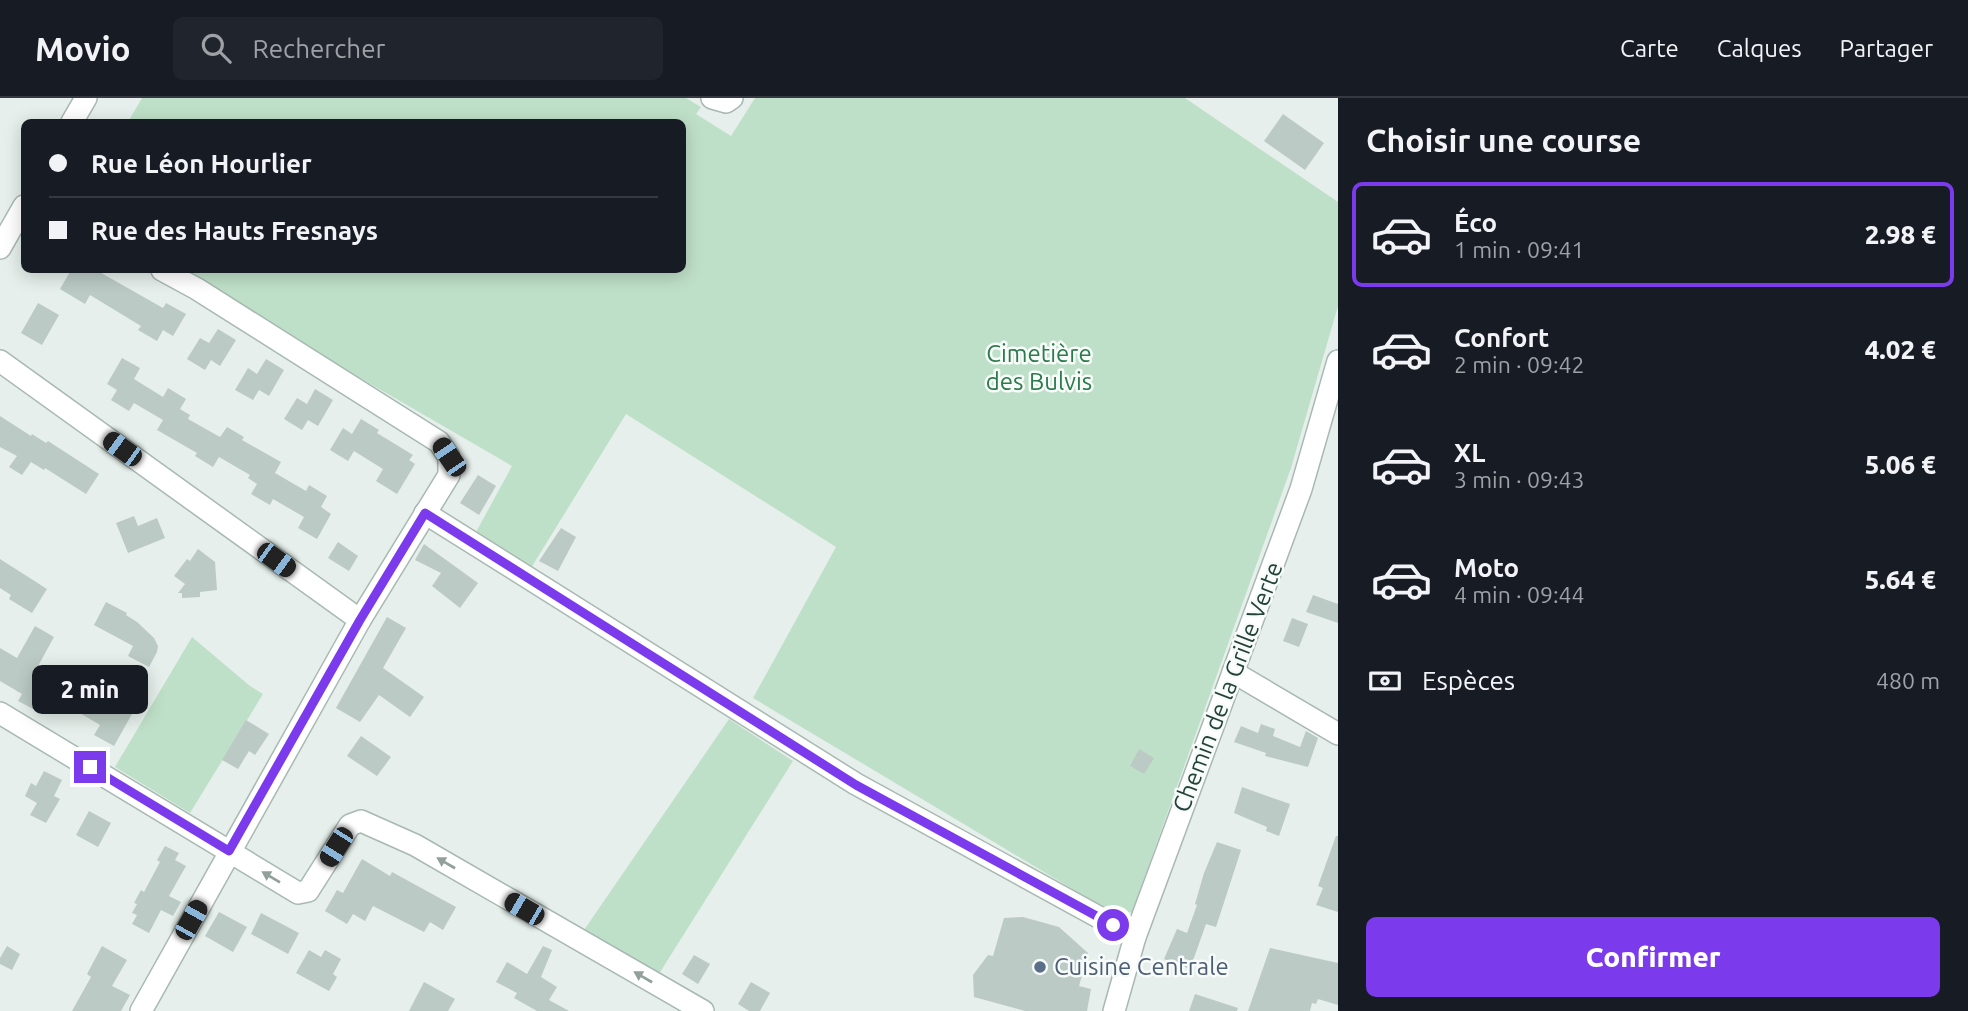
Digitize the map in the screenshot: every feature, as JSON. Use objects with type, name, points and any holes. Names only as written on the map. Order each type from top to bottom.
[{"type":"street","points":[[74,119],[86,98]]},
{"type":"street","points":[[712,98],[726,102],[732,98]]},
{"type":"street","points":[[0,248],[21,211]]},
{"type":"street","points":[[141,1011],[360,620],[449,475],[449,457],[439,442],[168,273]]},
{"type":"street","points":[[0,360],[360,620]]},
{"type":"street","name":"Chemin de la Grille Verte","points":[[1114,1011],[1135,937],[1301,489],[1338,361]]},
{"type":"street","points":[[425,513],[856,785],[1135,937]]},
{"type":"street","points":[[1233,672],[1338,734]]},
{"type":"street","points":[[0,713],[298,893],[308,891],[350,825],[361,821],[415,845],[702,1011]]},
{"type":"green space","name":"Cimetière des Bulvis","points":[[142,98],[686,98],[701,107],[696,114],[731,136],[755,98],[1185,98],[1338,202],[1338,306],[1291,468],[1132,912],[1116,915],[753,698],[836,547],[626,414],[531,568],[475,534],[512,466],[179,273],[686,273],[686,119],[130,119]]},
{"type":"green space","points":[[192,637],[263,694],[190,813],[115,767]]},
{"type":"green space","points":[[729,719],[793,761],[657,977],[582,933]]},
{"type":"building","points":[[1283,114],[1324,143],[1305,170],[1264,141]]},
{"type":"building","points":[[69,273],[101,273],[163,308],[166,303],[186,314],[173,336],[163,330],[157,341],[138,330],[141,326],[90,295],[85,304],[60,289]]},
{"type":"building","points":[[38,303],[59,315],[42,345],[21,333]]},
{"type":"building","points":[[218,329],[236,340],[220,366],[211,360],[205,370],[187,359],[200,338],[209,343]]},
{"type":"building","points":[[122,358],[140,368],[134,379],[163,397],[168,388],[186,399],[180,409],[190,415],[188,419],[220,437],[227,427],[244,437],[242,440],[281,462],[275,473],[306,491],[309,485],[327,496],[321,507],[331,514],[317,539],[298,528],[304,517],[273,499],[270,505],[251,494],[257,484],[248,478],[250,475],[219,457],[213,467],[195,456],[197,453],[157,430],[163,420],[134,403],[129,411],[111,400],[117,390],[107,384]]},
{"type":"building","points":[[266,359],[284,370],[269,396],[259,390],[253,400],[235,390],[248,368],[257,374]]},
{"type":"building","points":[[315,389],[333,400],[318,426],[308,420],[302,430],[284,419],[297,398],[307,404]]},
{"type":"building","points":[[0,416],[31,436],[32,434],[46,443],[48,441],[99,474],[86,494],[31,462],[22,475],[9,467],[17,456],[0,447]]},
{"type":"building","points":[[361,419],[379,430],[377,433],[413,455],[409,460],[415,464],[397,494],[376,481],[383,469],[354,451],[348,461],[330,450],[343,428],[352,434]]},
{"type":"building","points":[[478,475],[496,486],[479,515],[460,503]]},
{"type":"building","points":[[134,516],[138,526],[157,518],[165,538],[128,553],[116,523]]},
{"type":"building","points":[[561,528],[576,537],[558,571],[539,561]]},
{"type":"building","points":[[338,542],[358,556],[349,571],[328,558]]},
{"type":"building","points":[[424,544],[478,583],[460,608],[432,586],[441,573],[415,560]]},
{"type":"building","points":[[198,549],[215,562],[217,590],[200,592],[200,597],[182,598],[182,593],[178,593],[185,584],[174,576]]},
{"type":"building","points":[[0,559],[47,589],[32,613],[9,599],[11,595],[0,588]]},
{"type":"building","points":[[1313,595],[1338,604],[1338,623],[1306,612]]},
{"type":"building","points":[[106,602],[127,613],[126,615],[154,638],[158,646],[157,652],[149,667],[128,656],[133,646],[94,625]]},
{"type":"building","points":[[387,617],[406,628],[383,668],[424,697],[410,717],[379,695],[360,722],[336,708]]},
{"type":"building","points":[[1292,618],[1308,624],[1299,647],[1283,641]]},
{"type":"building","points":[[35,626],[54,637],[32,677],[54,689],[41,713],[18,701],[22,694],[0,681],[0,648],[17,658]]},
{"type":"building","points":[[83,669],[100,679],[95,688],[124,704],[122,708],[132,714],[114,746],[94,735],[100,725],[63,703]]},
{"type":"building","points":[[246,720],[269,734],[255,755],[249,751],[238,769],[222,760]]},
{"type":"building","points":[[1261,724],[1275,729],[1273,736],[1300,747],[1306,731],[1318,738],[1308,767],[1265,756],[1266,753],[1234,742],[1241,726],[1258,733]]},
{"type":"building","points":[[361,736],[391,757],[377,776],[347,756]]},
{"type":"building","points":[[1139,749],[1154,758],[1144,774],[1130,766]]},
{"type":"building","points":[[44,771],[62,780],[54,796],[60,799],[46,823],[30,815],[37,803],[25,796],[31,783],[36,786]]},
{"type":"building","points":[[1242,787],[1290,804],[1279,836],[1266,831],[1267,827],[1234,813]]},
{"type":"building","points":[[89,811],[111,823],[98,847],[76,835]]},
{"type":"building","points":[[1336,836],[1338,912],[1316,905],[1323,888],[1318,886]]},
{"type":"building","points":[[1217,842],[1241,850],[1216,927],[1206,924],[1190,969],[1164,959],[1177,929],[1187,933],[1204,873]]},
{"type":"building","points":[[165,846],[179,853],[175,860],[186,866],[169,896],[181,902],[173,916],[161,910],[149,933],[132,924],[137,915],[132,913],[137,904],[134,903],[141,890],[144,892]]},
{"type":"building","points":[[362,859],[390,876],[392,872],[456,907],[443,930],[430,922],[424,932],[373,906],[365,921],[353,914],[347,924],[325,911],[337,890],[343,893]]},
{"type":"building","points":[[219,912],[247,927],[233,952],[205,936]]},
{"type":"building","points":[[261,913],[299,933],[288,954],[251,934]]},
{"type":"building","name":"Cuisine Centrale","points":[[1023,917],[1059,927],[1088,953],[1079,986],[1091,989],[1087,1011],[1025,1011],[974,997],[973,975],[988,955],[993,956],[1004,918]]},
{"type":"building","points":[[7,946],[20,954],[12,970],[0,964],[0,958]]},
{"type":"building","points":[[102,946],[127,960],[112,986],[130,995],[121,1011],[72,1011],[91,977],[87,974]]},
{"type":"building","points":[[543,946],[552,950],[541,977],[557,987],[549,1000],[569,1011],[537,1011],[514,998],[517,993],[496,982],[507,962],[527,974]]},
{"type":"building","points":[[1270,948],[1338,963],[1338,1005],[1318,999],[1316,1004],[1312,1003],[1310,1011],[1248,1011]]},
{"type":"building","points":[[309,950],[321,957],[325,950],[341,959],[333,974],[337,977],[329,991],[296,973]]},
{"type":"building","points":[[694,955],[710,964],[698,984],[682,974]]},
{"type":"building","points":[[424,982],[455,999],[448,1011],[409,1011]]},
{"type":"building","points":[[751,982],[770,993],[760,1011],[749,1011],[738,1004]]},
{"type":"building","points":[[1195,994],[1238,1008],[1237,1011],[1189,1011]]},
{"type":"place","name":"Cuisine Centrale","points":[[1040,967]]},
{"type":"route","points":[[90,767],[229,851],[360,620],[425,513],[856,785],[1113,925]]}]
